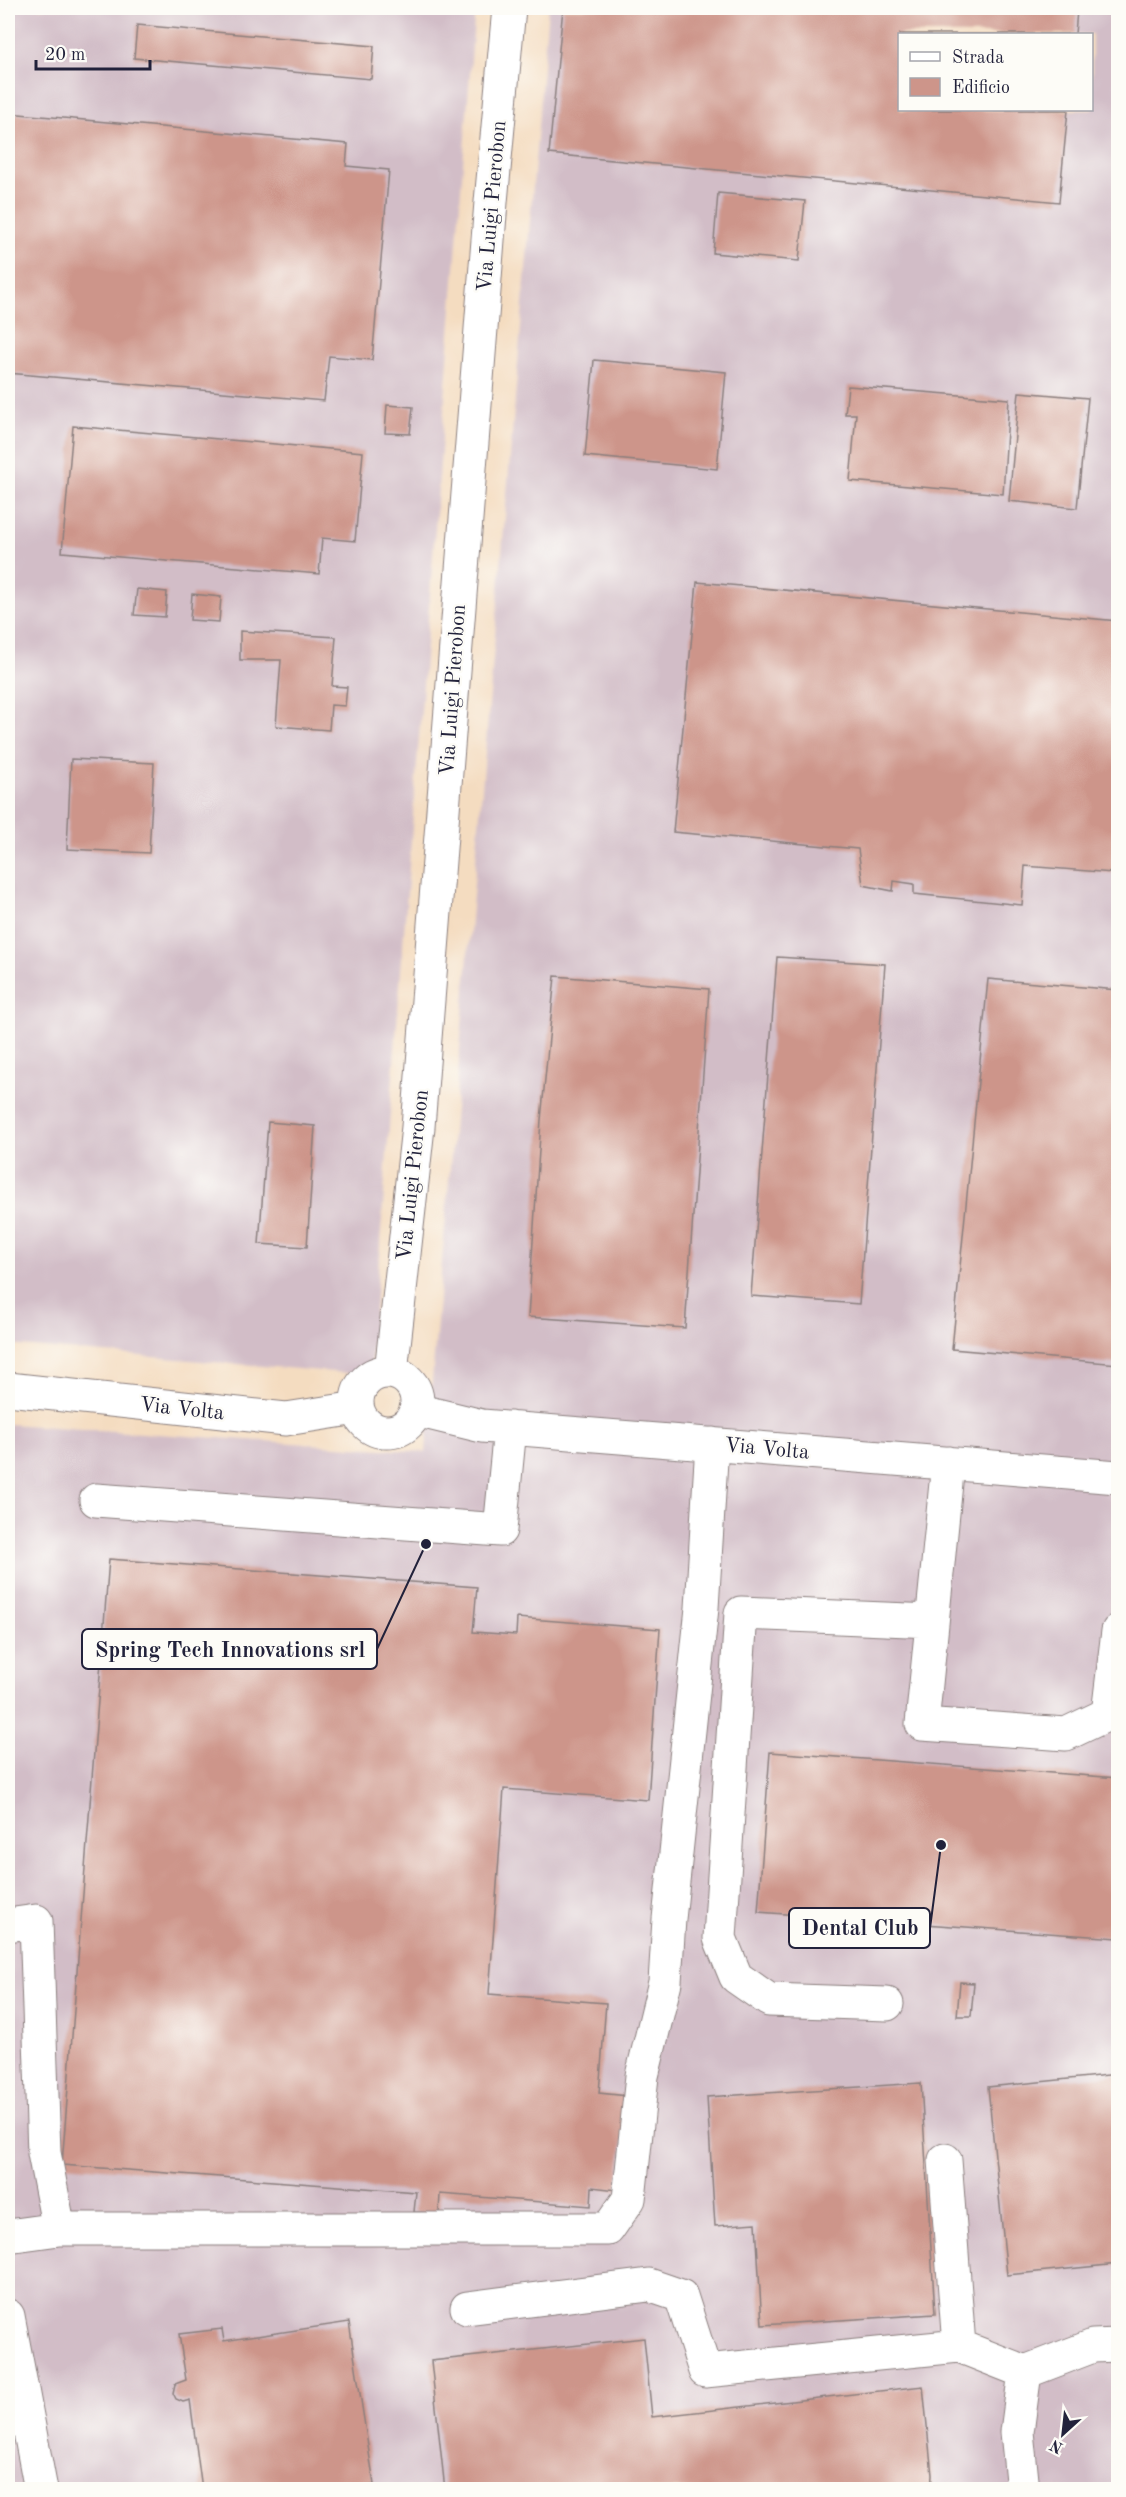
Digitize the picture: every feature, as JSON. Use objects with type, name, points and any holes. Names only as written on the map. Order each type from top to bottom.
[{"type":"street","name":"Via Luigi Pierobon","points":[[391,1372],[418,1127],[490,202],[509,8]]},
{"type":"street","points":[[391,1372],[403,1376],[412,1385],[417,1397],[416,1410],[411,1420],[403,1428],[392,1432],[380,1432],[369,1427],[361,1419],[357,1408],[359,1389],[365,1381],[381,1373],[391,1372]]},
{"type":"street","name":"Via Volta","points":[[8,1389],[286,1419],[357,1408]]},
{"type":"street","name":"Via Volta","points":[[416,1410],[482,1426],[1119,1477]]},
{"type":"street","points":[[96,1500],[500,1530],[510,1428]]},
{"type":"street","points":[[8,2236],[59,2229],[608,2229],[629,2199],[642,2076],[665,1982],[669,1919],[702,1608],[712,1444]]},
{"type":"street","points":[[948,1463],[922,1724],[1066,1734],[1108,1714],[1119,1631]]},
{"type":"street","points":[[887,2004],[769,2000],[736,1977],[720,1938],[741,1613],[932,1621]]},
{"type":"street","points":[[8,1925],[36,1921],[44,2153],[59,2229]]},
{"type":"street","points":[[945,2160],[959,2346]]},
{"type":"street","points":[[467,2308],[649,2285],[681,2296],[705,2371],[959,2346],[1025,2372],[1093,2346],[1119,2345]]},
{"type":"street","points":[[8,2316],[41,2490]]},
{"type":"street","points":[[1023,2490],[1017,2432],[1025,2372]]},
{"type":"shaded area","points":[[8,8],[475,8],[370,1375],[8,1345]]},
{"type":"shaded area","points":[[548,8],[1118,8],[1118,2489],[8,2489],[8,1424],[426,1452]]},
{"type":"building","points":[[563,8],[1118,8],[1118,14],[1077,10],[1075,33],[898,33],[898,111],[1068,111],[1059,202],[549,154]]},
{"type":"building","points":[[137,25],[374,46],[371,79],[134,58]]},
{"type":"building","points":[[8,113],[348,144],[346,166],[389,170],[372,360],[329,356],[324,401],[8,373]]},
{"type":"building","points":[[718,193],[805,201],[799,261],[713,253]]},
{"type":"building","points":[[594,360],[726,372],[717,469],[585,456]]},
{"type":"building","points":[[848,386],[1009,399],[1003,494],[850,481],[856,414],[845,414]]},
{"type":"building","points":[[1019,392],[1088,398],[1077,508],[1009,501]]},
{"type":"building","points":[[387,405],[413,407],[410,434],[385,433]]},
{"type":"building","points":[[73,426],[363,452],[355,541],[322,538],[319,574],[62,552]]},
{"type":"building","points":[[697,582],[1118,621],[1118,814],[1113,873],[1025,866],[1022,905],[914,894],[914,884],[894,881],[893,891],[863,885],[858,849],[673,832]]},
{"type":"building","points":[[137,589],[167,592],[165,617],[134,615]]},
{"type":"building","points":[[192,594],[221,597],[219,622],[190,620]]},
{"type":"building","points":[[240,631],[336,637],[332,686],[347,687],[345,706],[331,705],[329,730],[276,726],[281,660],[240,660]]},
{"type":"building","points":[[71,759],[154,763],[149,853],[67,849]]},
{"type":"building","points":[[777,957],[885,964],[859,1304],[751,1296]]},
{"type":"building","points":[[555,976],[709,989],[685,1328],[528,1317],[541,1120]]},
{"type":"building","points":[[988,979],[1118,990],[1118,1364],[952,1349]]},
{"type":"building","points":[[268,1122],[315,1126],[307,1247],[259,1244]]},
{"type":"building","points":[[109,1559],[477,1587],[473,1632],[516,1635],[517,1618],[660,1629],[648,1800],[504,1789],[489,1994],[606,2003],[599,2093],[628,2096],[617,2190],[592,2187],[591,2206],[440,2194],[439,2213],[414,2212],[416,2192],[62,2165]]},
{"type":"building","points":[[770,1752],[1118,1778],[1118,1938],[758,1912]]},
{"type":"building","points":[[960,1982],[974,1983],[971,2016],[957,2016]]},
{"type":"building","points":[[1118,2074],[1118,2264],[1007,2275],[988,2087]]},
{"type":"building","points":[[921,2083],[935,2314],[762,2325],[756,2223],[715,2226],[707,2097]]},
{"type":"building","points":[[349,2322],[374,2485],[343,2490],[202,2490],[190,2400],[183,2402],[176,2399],[173,2393],[175,2384],[186,2380],[179,2334],[222,2329],[224,2341]]},
{"type":"building","points":[[644,2338],[652,2417],[923,2386],[932,2475],[931,2490],[445,2490],[431,2361]]},
{"type":"place","name":"Spring Tech Innovations srl","points":[[426,1544]]},
{"type":"place","name":"Dental Club","points":[[941,1845]]}]
